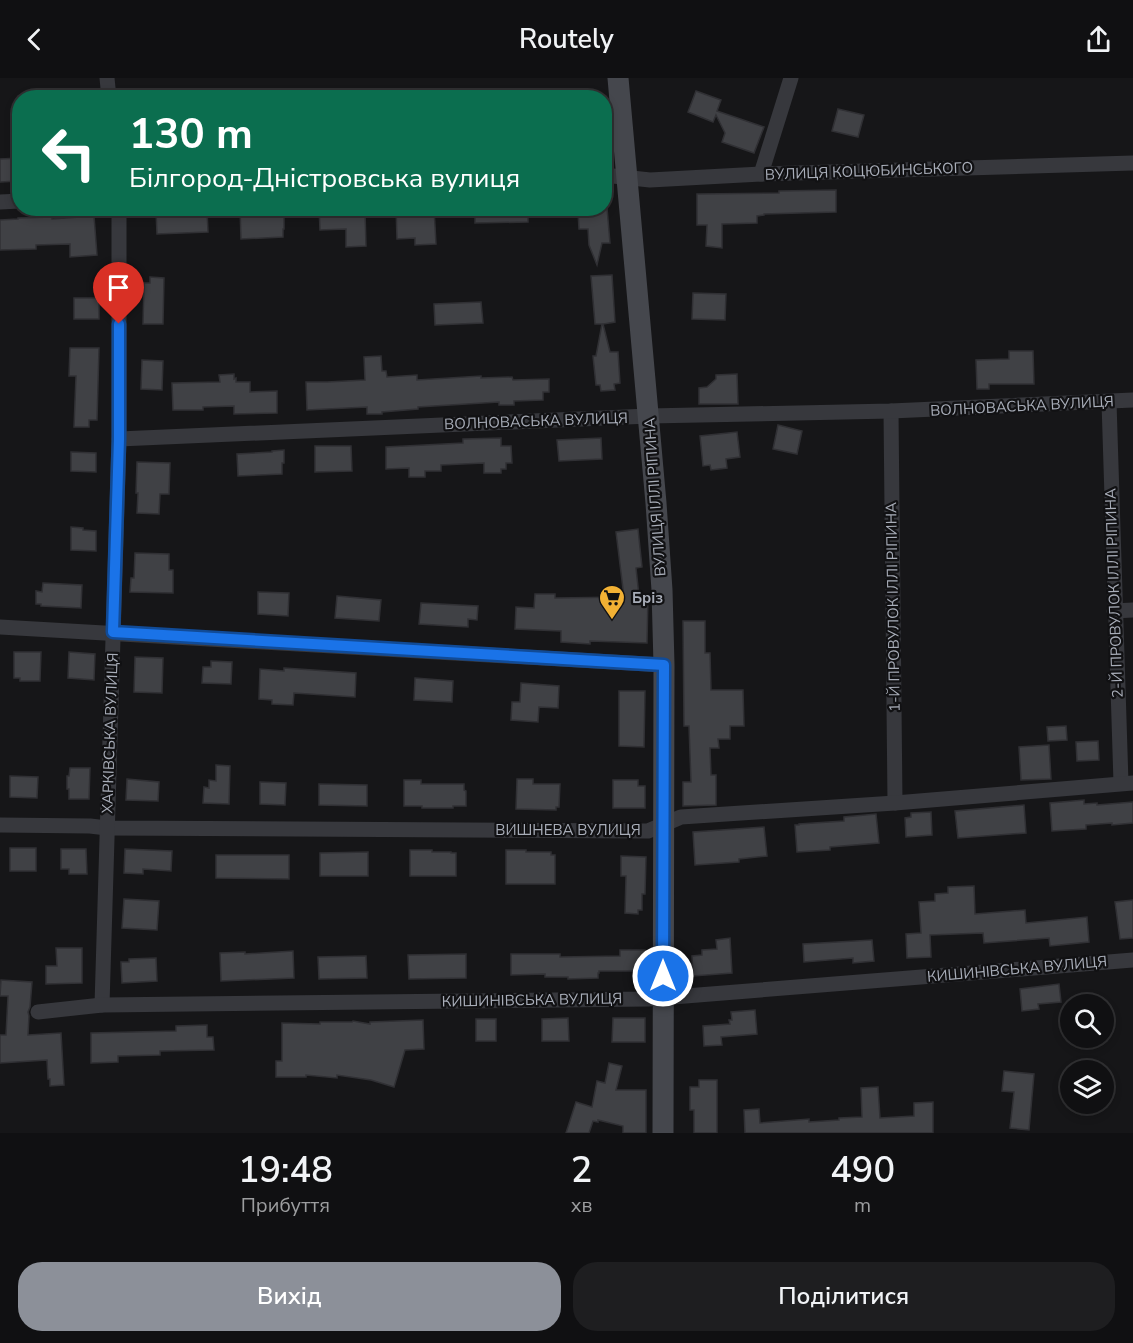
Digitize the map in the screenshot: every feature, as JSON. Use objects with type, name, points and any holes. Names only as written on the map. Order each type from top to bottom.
[{"type":"street","name":"ВУЛИЦЯ ІЛЛІ РІПИНА","points":[[618,78],[649,416],[661,579],[664,665],[663,1133]]},
{"type":"street","points":[[761,174],[791,78]]},
{"type":"street","name":"ВУЛИЦЯ КОЦЮБИНСЬКОГО","points":[[612,176],[650,180],[761,174],[1133,163]]},
{"type":"street","name":"ХАРКІВСЬКА ВУЛИЦЯ","points":[[102,1005],[119,439],[119,216]]},
{"type":"street","name":"ВОЛНОВАСЬКА ВУЛИЦЯ","points":[[119,439],[649,416],[891,411],[1133,400]]},
{"type":"street","name":"2-Й ПРОВУЛОК ІЛЛІ РІПИНА","points":[[1109,402],[1114,611],[1127,783]]},
{"type":"street","name":"1-Й ПРОВУЛОК ІЛЛІ РІПИНА","points":[[891,411],[895,803]]},
{"type":"street","points":[[1114,611],[1133,610]]},
{"type":"street","points":[[0,627],[664,665]]},
{"type":"street","name":"ВИШНЕВА ВУЛИЦЯ","points":[[0,825],[107,828],[648,831],[681,817],[895,803],[1127,783]]},
{"type":"street","name":"КИШИНІВСЬКА ВУЛИЦЯ","points":[[38,1012],[102,1005],[663,998],[1133,960]]},
{"type":"building","points":[[696,91],[721,100],[717,111],[764,127],[754,153],[722,142],[725,133],[716,115],[713,122],[688,112]]},
{"type":"building","points":[[838,109],[864,115],[858,137],[832,131]]},
{"type":"building","points":[[12,158],[12,181],[0,182],[0,159]]},
{"type":"building","points":[[836,190],[836,212],[764,214],[757,216],[757,223],[722,224],[722,248],[706,246],[707,225],[697,225],[697,194]]},
{"type":"building","points":[[94,216],[97,255],[70,257],[70,244],[36,245],[36,249],[0,250],[0,220]]},
{"type":"building","points":[[156,216],[207,216],[208,232],[157,234]]},
{"type":"building","points":[[240,216],[284,216],[283,237],[241,239]]},
{"type":"building","points":[[319,216],[365,216],[366,246],[346,247],[346,229],[320,230]]},
{"type":"building","points":[[396,216],[434,216],[436,244],[415,245],[415,238],[397,239]]},
{"type":"building","points":[[475,216],[528,216],[528,222],[475,223]]},
{"type":"building","points":[[578,216],[608,216],[610,243],[602,243],[597,265],[589,245],[588,229],[579,229]]},
{"type":"building","points":[[612,275],[615,322],[603,324],[610,352],[618,352],[620,383],[614,384],[615,390],[601,391],[600,385],[596,385],[593,356],[596,356],[602,324],[595,324],[591,276]]},
{"type":"building","points":[[150,277],[164,278],[163,324],[143,324],[144,283],[150,283]]},
{"type":"building","points":[[693,293],[726,294],[725,320],[692,319]]},
{"type":"building","points":[[74,298],[99,298],[99,319],[74,319]]},
{"type":"building","points":[[481,302],[483,323],[435,325],[434,304]]},
{"type":"building","points":[[70,348],[99,348],[97,420],[89,420],[89,427],[74,427],[76,376],[69,376]]},
{"type":"building","points":[[1009,351],[1033,351],[1034,384],[989,384],[989,389],[977,389],[976,360],[1009,359]]},
{"type":"building","points":[[381,356],[382,371],[386,371],[387,377],[417,375],[417,380],[481,376],[481,378],[512,377],[513,380],[549,379],[549,392],[543,392],[543,400],[514,401],[514,405],[499,405],[499,402],[418,407],[418,409],[382,412],[382,414],[367,414],[367,407],[307,410],[306,382],[365,380],[364,357]]},
{"type":"building","points":[[142,360],[163,361],[162,390],[141,389]]},
{"type":"building","points":[[234,374],[236,382],[250,382],[250,392],[277,391],[277,413],[234,414],[234,406],[203,407],[203,410],[173,410],[172,383],[220,382],[219,375]]},
{"type":"building","points":[[737,374],[738,404],[699,404],[699,388],[707,387],[716,379],[716,375]]},
{"type":"building","points":[[778,425],[802,431],[797,454],[773,449]]},
{"type":"building","points":[[737,432],[740,457],[726,459],[727,468],[711,470],[710,465],[703,466],[700,436]]},
{"type":"building","points":[[501,438],[501,446],[511,446],[512,463],[506,463],[506,469],[501,469],[501,473],[484,473],[484,463],[441,465],[441,471],[425,471],[425,477],[409,477],[409,468],[386,469],[386,447],[463,443],[463,439]]},
{"type":"building","points":[[601,438],[602,459],[559,461],[557,440]]},
{"type":"building","points":[[315,446],[351,446],[352,471],[315,472]]},
{"type":"building","points":[[284,450],[282,474],[238,476],[237,454]]},
{"type":"building","points":[[71,452],[96,453],[96,472],[71,471]]},
{"type":"building","points":[[137,462],[170,463],[169,494],[160,494],[159,514],[137,513]]},
{"type":"building","points":[[71,527],[96,531],[96,551],[71,550]]},
{"type":"building","points":[[638,529],[642,567],[636,568],[639,596],[648,596],[647,643],[561,642],[561,631],[515,629],[516,607],[534,608],[535,594],[555,594],[555,598],[624,597],[616,532]]},
{"type":"building","points":[[135,553],[169,554],[169,570],[173,570],[173,593],[130,592],[131,578],[134,578]]},
{"type":"building","points":[[43,583],[82,585],[81,608],[36,604],[36,591],[42,592]]},
{"type":"building","points":[[258,592],[289,593],[288,616],[258,614]]},
{"type":"building","points":[[337,596],[381,600],[379,621],[335,618]]},
{"type":"building","points":[[421,603],[478,606],[477,620],[468,619],[468,627],[419,624]]},
{"type":"building","points":[[683,621],[705,621],[705,653],[710,653],[711,690],[743,690],[744,726],[730,726],[730,739],[718,739],[719,748],[710,748],[711,775],[716,775],[716,805],[683,806],[683,782],[691,782],[689,726],[684,726]]},
{"type":"building","points":[[14,652],[41,652],[40,681],[20,681],[20,678],[14,678]]},
{"type":"building","points":[[69,652],[95,654],[94,680],[68,678]]},
{"type":"building","points":[[135,657],[163,658],[162,693],[134,692]]},
{"type":"building","points":[[211,661],[232,662],[231,684],[202,683],[203,667],[211,667]]},
{"type":"building","points":[[284,668],[356,673],[355,697],[294,693],[293,705],[272,704],[272,700],[259,699],[260,669],[284,671]]},
{"type":"building","points":[[415,678],[453,681],[452,702],[414,700]]},
{"type":"building","points":[[521,683],[559,686],[558,708],[539,707],[538,722],[511,720],[512,702],[520,702]]},
{"type":"building","points":[[619,691],[645,691],[644,747],[619,746]]},
{"type":"building","points":[[1066,726],[1067,740],[1048,741],[1047,727]]},
{"type":"building","points":[[1098,741],[1099,760],[1077,761],[1076,742]]},
{"type":"building","points":[[1049,745],[1051,779],[1021,780],[1019,747]]},
{"type":"building","points":[[216,765],[230,766],[229,804],[203,803],[204,787],[209,788],[209,780],[216,781]]},
{"type":"building","points":[[70,768],[90,768],[89,799],[69,799],[67,776],[69,776]]},
{"type":"building","points":[[10,776],[38,777],[37,798],[10,797]]},
{"type":"building","points":[[127,779],[159,782],[158,801],[126,800]]},
{"type":"building","points":[[517,779],[533,779],[533,784],[560,784],[559,807],[556,807],[556,810],[516,809]]},
{"type":"building","points":[[404,780],[421,780],[421,784],[464,784],[466,806],[422,808],[422,806],[404,806]]},
{"type":"building","points":[[613,780],[638,780],[638,786],[645,786],[645,808],[613,808]]},
{"type":"building","points":[[260,782],[286,783],[285,805],[260,804]]},
{"type":"building","points":[[319,784],[367,785],[367,806],[319,805]]},
{"type":"building","points":[[1084,800],[1084,804],[1097,803],[1097,805],[1133,802],[1133,823],[1086,825],[1086,829],[1052,831],[1050,803]]},
{"type":"building","points":[[1024,805],[1026,833],[958,838],[955,811]]},
{"type":"building","points":[[931,812],[932,835],[906,837],[905,818],[911,817],[911,813]]},
{"type":"building","points":[[876,814],[879,843],[797,852],[795,825],[844,821],[844,817]]},
{"type":"building","points":[[764,827],[767,856],[739,859],[739,862],[695,865],[693,832]]},
{"type":"building","points":[[10,848],[36,848],[36,871],[10,871]]},
{"type":"building","points":[[61,849],[86,849],[87,874],[69,874],[69,869],[61,869]]},
{"type":"building","points":[[125,849],[172,851],[171,871],[143,869],[143,874],[124,873]]},
{"type":"building","points":[[410,850],[456,853],[456,876],[410,876]]},
{"type":"building","points":[[506,850],[551,852],[551,855],[555,855],[555,884],[506,884]]},
{"type":"building","points":[[368,852],[368,876],[320,876],[320,853]]},
{"type":"building","points":[[216,855],[289,855],[289,879],[216,878]]},
{"type":"building","points":[[621,856],[646,857],[645,894],[642,894],[642,910],[638,910],[638,914],[625,913],[626,876],[621,876]]},
{"type":"building","points":[[974,886],[975,914],[1025,910],[1026,923],[1087,917],[1089,942],[1050,946],[1049,938],[984,943],[983,933],[930,935],[931,957],[907,958],[906,934],[921,933],[919,902],[935,901],[935,894],[948,893],[948,887]]},
{"type":"building","points":[[124,899],[159,901],[157,930],[122,928]]},
{"type":"building","points":[[1133,900],[1133,938],[1120,939],[1115,902]]},
{"type":"building","points":[[730,938],[732,973],[693,976],[692,956],[702,955],[702,950],[717,949],[716,940]]},
{"type":"building","points":[[872,940],[874,961],[853,963],[853,958],[804,962],[803,944]]},
{"type":"building","points":[[56,948],[82,948],[82,983],[46,984],[46,966],[57,966]]},
{"type":"building","points":[[620,950],[645,950],[645,971],[599,971],[598,978],[568,979],[568,977],[545,977],[545,974],[511,975],[511,954],[560,954],[560,957],[620,956]]},
{"type":"building","points":[[293,951],[294,978],[221,981],[220,953]]},
{"type":"building","points":[[466,954],[466,978],[409,979],[408,955]]},
{"type":"building","points":[[366,956],[367,978],[319,979],[318,957]]},
{"type":"building","points":[[156,958],[157,981],[122,983],[121,962],[129,962],[129,959]]},
{"type":"building","points":[[1,980],[32,982],[28,1035],[61,1033],[64,1085],[50,1086],[47,1060],[0,1063],[0,1035],[6,1035],[8,996],[0,996]]},
{"type":"building","points":[[1059,984],[1060,1002],[1038,1004],[1039,1009],[1022,1011],[1020,989]]},
{"type":"building","points":[[755,1010],[757,1034],[721,1037],[722,1045],[704,1046],[703,1026],[730,1024],[731,1012]]},
{"type":"building","points":[[568,1018],[569,1041],[542,1041],[542,1019]]},
{"type":"building","points":[[613,1018],[645,1018],[645,1042],[612,1042]]},
{"type":"building","points":[[476,1019],[496,1019],[496,1041],[476,1041]]},
{"type":"building","points":[[423,1020],[424,1049],[405,1050],[394,1087],[371,1080],[337,1075],[337,1078],[306,1075],[306,1077],[276,1077],[276,1061],[282,1061],[282,1023],[320,1024],[320,1022],[353,1021],[370,1024],[370,1022]]},
{"type":"building","points":[[207,1025],[207,1037],[213,1037],[214,1050],[160,1051],[160,1055],[118,1056],[118,1062],[91,1063],[91,1033],[176,1031],[176,1026]]},
{"type":"building","points":[[609,1063],[622,1066],[616,1090],[646,1090],[646,1133],[623,1133],[623,1126],[598,1120],[598,1122],[593,1121],[589,1133],[566,1133],[576,1102],[592,1107],[597,1081],[605,1083]]},
{"type":"building","points":[[1004,1071],[1034,1074],[1029,1130],[1010,1128],[1014,1092],[1002,1091]]},
{"type":"building","points":[[699,1080],[717,1080],[717,1133],[694,1133],[694,1110],[690,1110],[690,1087],[699,1087]]},
{"type":"building","points":[[878,1087],[880,1118],[914,1116],[914,1103],[933,1102],[933,1133],[745,1133],[744,1110],[759,1109],[760,1123],[809,1119],[809,1122],[862,1117],[861,1088]]},
{"type":"place","name":"Бріз","points":[[612,621]]},
{"type":"route","points":[[119,324],[119,439],[113,632],[664,665],[663,976]]}]
